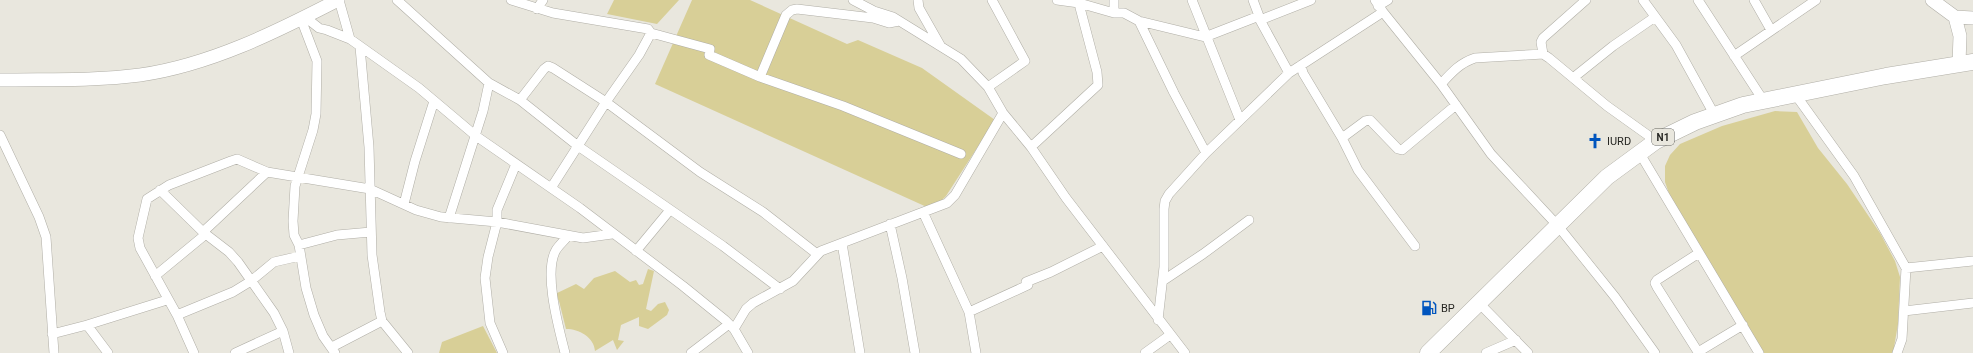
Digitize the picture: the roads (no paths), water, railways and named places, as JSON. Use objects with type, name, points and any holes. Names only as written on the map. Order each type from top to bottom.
[{"type":"highway","name":"N1","points":[[1428,353],[1608,177],[1639,152],[1656,141],[1714,114],[1763,100],[1966,62]]},
{"type":"street","points":[[0,80],[140,75],[208,59],[303,18],[339,0],[350,39]]},
{"type":"street","points":[[397,0],[489,84],[520,100],[578,146],[723,246],[780,289]]},
{"type":"street","points":[[511,0],[553,13],[648,29],[651,33],[710,49],[709,55],[760,77],[842,106],[961,154]]},
{"type":"street","points":[[537,9],[543,0]]},
{"type":"street","points":[[853,0],[874,11],[899,21],[961,59],[988,87],[1003,113],[1031,147],[1066,198],[1184,353]]},
{"type":"street","points":[[874,0],[874,11]]},
{"type":"street","points":[[918,0],[919,8],[941,47]]},
{"type":"street","points":[[988,87],[1025,61],[992,0]]},
{"type":"street","points":[[1057,0],[1079,1],[1114,13],[1128,15],[1139,21],[1206,37],[1310,0]]},
{"type":"street","points":[[1114,0],[1114,13]]},
{"type":"street","points":[[1192,0],[1240,120]]},
{"type":"street","points":[[1252,0],[1289,73]]},
{"type":"street","points":[[1158,320],[1164,280],[1165,201],[1169,194],[1206,153],[1289,73],[1301,66],[1388,0]]},
{"type":"street","points":[[1543,54],[1541,42],[1543,38],[1586,0]]},
{"type":"street","points":[[1643,0],[1676,45],[1714,114]]},
{"type":"street","points":[[1698,0],[1763,100]]},
{"type":"street","points":[[1754,0],[1771,30]]},
{"type":"street","points":[[1734,56],[1816,0]]},
{"type":"street","points":[[1932,0],[1955,17],[1966,62]]},
{"type":"street","points":[[1031,147],[1098,85],[1097,72],[1079,1]]},
{"type":"street","points":[[1379,6],[1442,84],[1495,159],[1558,226],[1615,297],[1655,353]]},
{"type":"street","points":[[760,77],[786,15],[792,10],[797,9],[873,18],[889,23],[899,21]]},
{"type":"street","points":[[1955,17],[1972,16]]},
{"type":"street","points":[[1573,78],[1613,46],[1655,17]]},
{"type":"street","points":[[303,18],[319,28],[350,39],[419,88],[476,136],[580,208],[612,234],[683,286],[731,327],[748,353]]},
{"type":"street","points":[[303,18],[316,57],[317,72],[316,114],[313,130],[298,178],[293,220],[294,235],[299,245],[306,288],[314,315],[323,336],[334,350],[382,321]]},
{"type":"street","points":[[1139,21],[1174,94],[1206,153]]},
{"type":"street","points":[[551,188],[606,102],[640,55],[651,33]]},
{"type":"street","points":[[360,47],[369,147],[372,255],[382,321],[408,353]]},
{"type":"street","points":[[1442,84],[1457,66],[1464,61],[1475,58],[1543,54],[1607,106],[1656,141]]},
{"type":"street","points":[[520,100],[544,69],[548,66],[554,68],[606,102],[700,172],[771,217],[817,254]]},
{"type":"street","points":[[1301,66],[1303,73],[1342,138],[1358,170],[1415,246]]},
{"type":"street","points":[[449,218],[476,136],[489,84]]},
{"type":"street","points":[[1795,94],[1854,176],[1906,268],[1902,339],[1897,353]]},
{"type":"street","points":[[404,204],[415,161],[434,101]]},
{"type":"street","points":[[1342,138],[1365,121],[1370,120],[1398,149],[1402,150],[1456,104]]},
{"type":"street","points":[[691,353],[731,327],[746,309],[793,280],[817,254],[828,248],[947,203],[955,195],[1003,113]]},
{"type":"street","points":[[0,135],[39,217],[46,237],[54,353]]},
{"type":"street","points":[[1639,152],[1759,353]]},
{"type":"street","points":[[194,353],[177,315],[167,300],[140,248],[138,238],[146,201],[169,184],[237,159],[267,172],[370,189],[428,214],[449,218],[497,222],[568,236],[592,238],[612,234]]},
{"type":"street","points":[[503,353],[490,323],[485,278],[488,257],[497,222],[497,210],[516,164]]},
{"type":"street","points":[[155,276],[205,233],[267,172]]},
{"type":"street","points":[[160,190],[205,233],[229,252],[266,300],[283,331],[289,353]]},
{"type":"street","points":[[636,251],[670,210]]},
{"type":"street","points":[[923,212],[969,312],[976,353]]},
{"type":"street","points":[[1164,280],[1204,254],[1248,220]]},
{"type":"street","points":[[890,224],[902,278],[915,353]]},
{"type":"street","points":[[299,245],[337,235],[371,232]]},
{"type":"street","points":[[565,353],[551,283],[556,249],[568,236]]},
{"type":"street","points":[[842,243],[860,353]]},
{"type":"street","points":[[969,312],[1028,285],[1026,282],[1051,272],[1103,246]]},
{"type":"street","points":[[1699,253],[1657,280],[1655,283],[1657,287],[1698,352],[1743,326]]},
{"type":"street","points":[[177,315],[213,302],[251,281],[274,262],[300,256]]},
{"type":"street","points":[[1906,268],[1973,261]]},
{"type":"street","points":[[52,334],[87,325],[167,300]]},
{"type":"street","points":[[1479,303],[1528,353]]},
{"type":"street","points":[[1904,311],[1973,303]]},
{"type":"street","points":[[87,325],[108,353]]},
{"type":"street","points":[[236,353],[283,331]]},
{"type":"street","points":[[1145,353],[1170,335]]},
{"type":"street","points":[[1486,353],[1516,340]]},
{"type":"place","name":"IURD","points":[[1595,141]]},
{"type":"place","name":"BP","points":[[1429,308]]}]
